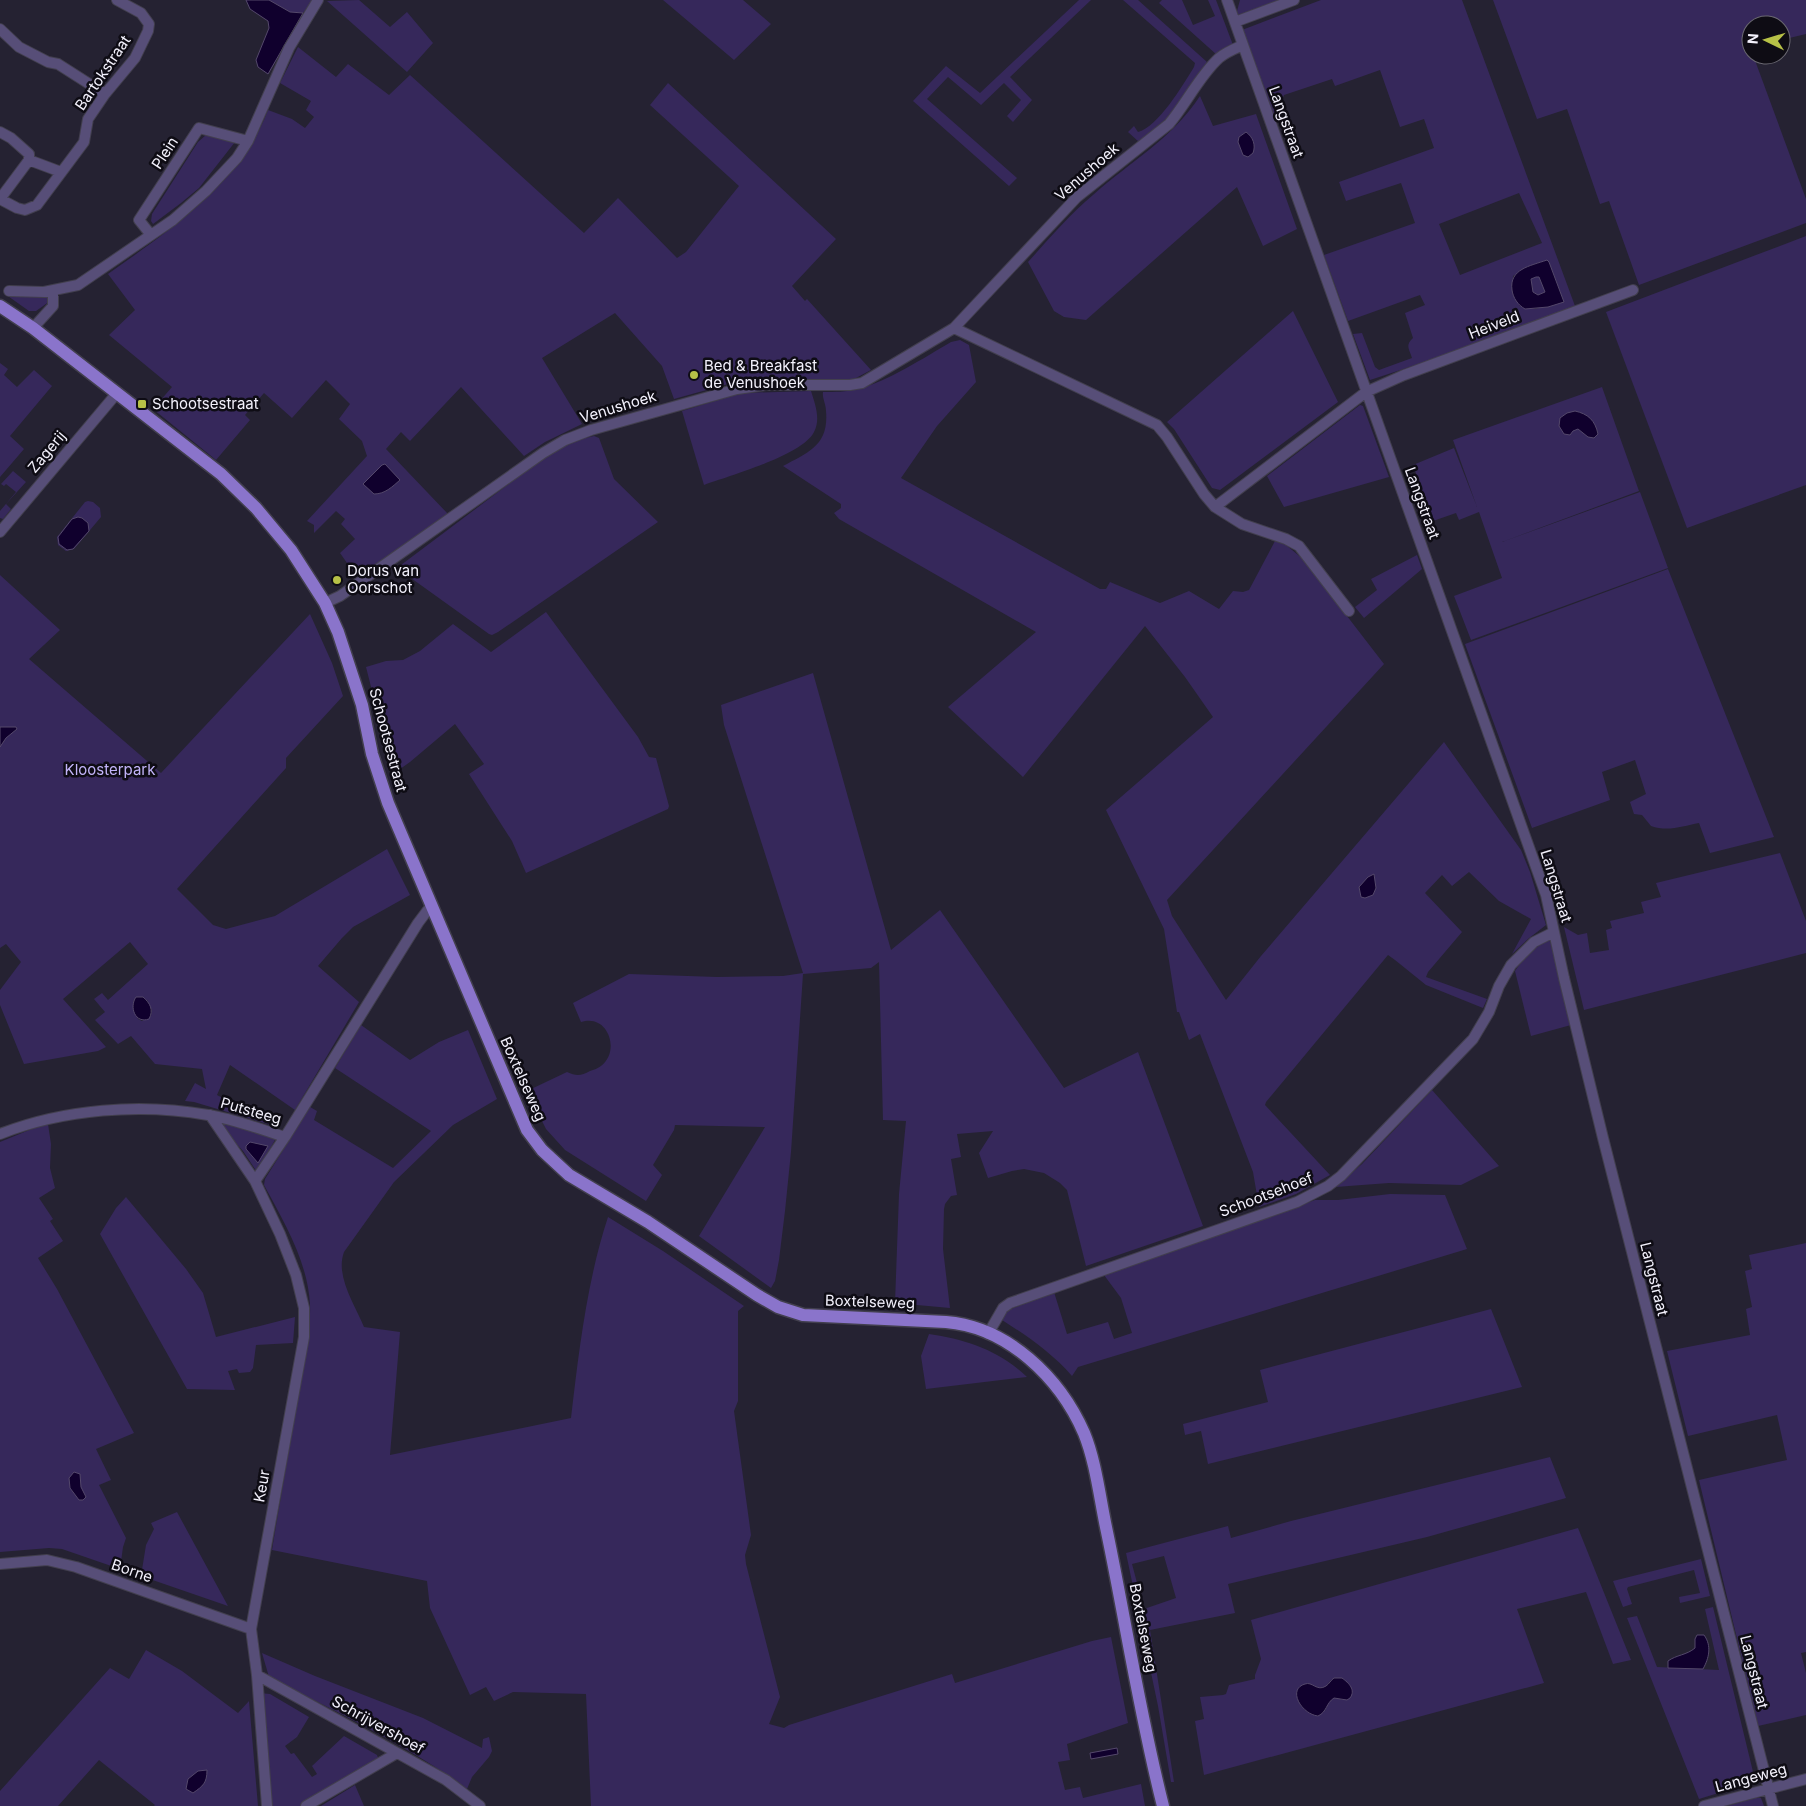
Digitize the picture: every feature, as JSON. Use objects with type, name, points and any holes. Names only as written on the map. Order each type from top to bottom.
[{"type":"main road","name":"Schootsestraat","points":[[5,293],[29,325]]},
{"type":"main road","name":"Schootsestraat","points":[[0,306],[29,325],[221,474],[256,508],[291,550],[325,603],[349,662],[362,705],[372,754],[388,803],[431,907]]},
{"type":"main road","name":"Boxtelseweg","points":[[431,907],[527,1130],[542,1150],[569,1175],[648,1222],[757,1295],[778,1306],[803,1315],[956,1323],[996,1336],[1035,1363],[1052,1380],[1067,1400],[1084,1434],[1093,1466],[1154,1772],[1163,1806]]},
{"type":"street","name":"Bartokstraat","points":[[29,160],[0,199],[24,210],[37,205],[84,142],[88,119],[105,94],[135,58],[148,31],[149,24],[141,14],[117,0]]},
{"type":"street","points":[[5,293],[44,292],[78,285],[174,220],[206,191],[237,158],[248,141],[289,48],[318,0]]},
{"type":"street","name":"Langstraat","points":[[1227,0],[1546,895],[1564,978],[1608,1157],[1773,1806]]},
{"type":"street","points":[[1235,22],[1294,0]]},
{"type":"street","points":[[0,29],[19,47],[48,62],[58,64],[105,94]]},
{"type":"street","name":"Venushoek","points":[[325,603],[340,596],[535,458],[565,440],[591,430],[737,388],[850,385],[862,383],[954,328],[1077,198],[1168,124],[1180,111],[1218,59],[1243,45]]},
{"type":"street","name":"Plein","points":[[151,235],[139,220],[199,128],[248,141]]},
{"type":"street","points":[[0,132],[11,138],[29,154],[29,160],[61,172]]},
{"type":"street","name":"Heiveld","points":[[1366,392],[1404,375],[1633,290]]},
{"type":"street","points":[[29,325],[53,306],[53,291]]},
{"type":"street","points":[[954,328],[1156,425],[1168,437],[1204,494],[1215,507],[1242,524],[1286,539],[1299,546],[1349,611]]},
{"type":"street","points":[[1215,507],[1366,392]]},
{"type":"street","name":"Zagerij","points":[[0,532],[117,393]]},
{"type":"street","name":"Putsteeg","points":[[0,1134],[51,1119],[108,1110],[181,1111],[210,1115],[285,1136],[418,923],[431,907]]},
{"type":"street","name":"Schootsehoef","points":[[988,1334],[1003,1308],[1010,1303],[1297,1202],[1328,1186],[1341,1176],[1473,1039],[1489,1012],[1499,986],[1511,965],[1534,942],[1554,932]]},
{"type":"street","name":"Keur","points":[[210,1115],[254,1181],[280,1234],[296,1275],[304,1308],[304,1337],[251,1628],[257,1675],[266,1806]]},
{"type":"street","points":[[254,1181],[285,1136]]},
{"type":"street","name":"Borne","points":[[0,1564],[47,1560],[76,1567],[251,1628]]},
{"type":"street","name":"Schrijvershoef","points":[[257,1675],[446,1780],[480,1806]]},
{"type":"street","points":[[306,1806],[397,1753]]},
{"type":"street","name":"Langeweg","points":[[1704,1806],[1806,1779]]},
{"type":"green space","points":[[269,0],[313,0],[303,13],[290,12]]},
{"type":"green space","points":[[359,0],[390,27],[407,12],[433,43],[407,72],[327,1]]},
{"type":"green space","points":[[663,0],[743,0],[771,24],[734,60]]},
{"type":"green space","points":[[1079,0],[1091,0],[1010,77],[1032,100],[1013,122],[1007,116],[1021,100],[1004,83],[981,105],[948,77],[927,99],[1017,178],[1009,186],[913,101],[946,66],[980,93]]},
{"type":"green space","points":[[1123,0],[1138,0],[1207,62],[1187,96],[1173,113],[1139,142],[1128,132],[1134,126],[1138,132],[1146,129],[1162,114],[1177,94],[1195,63]]},
{"type":"green space","points":[[1162,0],[1182,0],[1193,25],[1215,16],[1208,0],[1216,0],[1233,45],[1217,55],[1159,3]]},
{"type":"green space","points":[[1240,0],[1280,0],[1238,15],[1237,11]]},
{"type":"green space","points":[[1321,0],[1462,0],[1575,306],[1422,363],[1370,380],[1353,334],[1362,333],[1375,367],[1379,370],[1412,358],[1408,345],[1413,338],[1405,313],[1425,305],[1420,295],[1348,321],[1324,255],[1415,223],[1401,183],[1346,201],[1339,182],[1434,148],[1424,119],[1400,127],[1380,70],[1335,86],[1332,79],[1284,95],[1274,118],[1242,30]],"holes":[[[1519,193],[1542,243],[1460,275],[1439,224]],[[1547,260],[1564,302],[1535,309],[1520,306],[1512,293],[1513,276],[1527,267]]]},
{"type":"green space","points":[[1493,0],[1806,0],[1806,34],[1791,38],[1791,15],[1741,15],[1741,65],[1757,65],[1806,199],[1806,223],[1639,285],[1609,201],[1600,204],[1567,109],[1537,119]]},
{"type":"green space","points":[[298,47],[336,77],[348,64],[389,95],[410,75],[584,233],[618,198],[677,258],[686,252],[739,186],[650,105],[668,83],[836,239],[792,286],[805,301],[807,299],[871,370],[848,380],[750,379],[674,399],[662,366],[615,313],[542,358],[582,424],[545,442],[524,456],[461,387],[410,441],[401,432],[386,449],[448,514],[365,575],[358,567],[352,570],[340,553],[355,539],[341,524],[345,519],[336,511],[314,533],[314,525],[307,521],[367,456],[362,441],[339,419],[350,404],[326,380],[292,418],[264,393],[245,415],[250,420],[216,460],[153,409],[172,387],[109,335],[135,310],[108,274],[178,222],[221,183],[240,161],[256,136],[268,110],[292,119],[305,128],[314,117],[306,110],[311,101],[280,83]]},
{"type":"green space","points":[[1200,96],[1213,126],[1256,114],[1297,229],[1263,246],[1237,187],[1086,320],[1064,317],[1054,311],[1028,262],[1059,227],[1084,203],[1163,138],[1189,111]]},
{"type":"green space","points":[[206,135],[235,142],[199,188],[153,224],[151,221],[152,214],[198,142]]},
{"type":"green space","points":[[1806,236],[1806,485],[1687,528],[1606,312]]},
{"type":"green space","points":[[1536,276],[1539,277],[1545,292],[1538,295],[1533,292],[1531,279]]},
{"type":"green space","points":[[5,294],[49,296],[53,299],[36,311],[29,311]]},
{"type":"green space","points":[[1293,311],[1338,402],[1220,490],[1212,488],[1174,429],[1167,422]]},
{"type":"green space","points":[[960,340],[969,345],[976,382],[937,426],[901,478],[1100,589],[1106,589],[1110,582],[1160,603],[1189,591],[1219,609],[1233,591],[1243,592],[1249,590],[1275,541],[1286,545],[1303,559],[1384,664],[1167,900],[1172,916],[1226,1000],[1261,956],[1444,742],[1521,850],[1530,872],[1546,925],[1512,954],[1531,919],[1499,901],[1469,872],[1452,886],[1442,875],[1425,893],[1462,932],[1428,972],[1426,977],[1487,999],[1483,1008],[1426,985],[1388,955],[1266,1102],[1265,1105],[1330,1175],[1296,1194],[1259,1207],[1253,1172],[1200,1034],[1189,1040],[1179,1012],[1177,1012],[1164,929],[1106,810],[1213,717],[1185,677],[1145,626],[1023,777],[948,707],[1036,632],[839,519],[834,513],[841,508],[841,504],[783,466],[809,451],[821,440],[826,423],[823,392],[849,391],[869,386],[906,368],[951,342]]},
{"type":"green space","points":[[0,363],[8,369],[4,375],[17,387],[34,370],[52,386],[10,436],[24,449],[0,477]]},
{"type":"green space","points":[[1602,387],[1639,491],[1502,542],[1640,492],[1668,568],[1471,640],[1454,596],[1502,578],[1479,512],[1459,520],[1456,513],[1433,521],[1413,465],[1454,448],[1477,507],[1453,440]]},
{"type":"green space","points":[[811,391],[817,412],[817,422],[814,432],[807,441],[781,457],[704,485],[682,411],[741,393]]},
{"type":"green space","points":[[1360,405],[1363,406],[1389,477],[1284,507],[1267,476]]},
{"type":"green space","points":[[594,436],[599,438],[614,479],[658,522],[498,632],[492,635],[489,634],[397,568],[542,459],[572,441]]},
{"type":"green space","points":[[13,471],[26,482],[6,504],[11,509],[3,519],[0,518],[0,511],[16,492],[6,484],[4,486],[1,484]]},
{"type":"green space","points":[[85,502],[93,502],[100,508],[101,517],[74,549],[66,551],[58,545],[57,537]],"holes":[[[74,518],[73,549],[64,549],[59,535]]]},
{"type":"green space","points":[[1417,555],[1422,569],[1364,618],[1355,607],[1377,590],[1371,579]]},
{"type":"green space","points":[[1668,569],[1774,837],[1710,853],[1699,823],[1669,828],[1651,826],[1642,815],[1634,814],[1630,802],[1646,794],[1635,760],[1602,772],[1610,800],[1532,828],[1465,644]]},
{"type":"green space","name":"Kloosterpark","points":[[0,575],[60,630],[29,659],[161,773],[310,614],[332,663],[343,696],[286,758],[286,768],[177,889],[213,925],[226,929],[275,916],[387,849],[410,895],[353,927],[318,966],[359,1002],[295,1110],[230,1065],[217,1095],[274,1126],[185,1101],[195,1083],[206,1089],[202,1069],[155,1064],[131,1036],[118,1044],[95,1020],[105,1012],[94,999],[102,993],[108,1000],[148,964],[130,942],[63,999],[106,1047],[98,1051],[24,1064],[0,1005],[0,990],[21,962],[6,944],[0,948]],"holes":[[[134,999],[147,1000],[152,1010],[151,1016],[142,1021],[138,1019],[133,1008]]]},
{"type":"green space","points":[[546,612],[638,737],[649,757],[656,758],[669,806],[668,809],[526,873],[512,841],[469,774],[484,764],[455,724],[393,774],[366,667],[386,661],[403,660],[420,651],[453,624],[491,652]]},
{"type":"green space","points":[[813,673],[891,950],[940,910],[1064,1088],[1138,1052],[1203,1226],[1086,1266],[1067,1190],[1044,1173],[1024,1169],[988,1178],[979,1153],[993,1131],[957,1134],[961,1157],[951,1159],[957,1195],[951,1196],[944,1209],[943,1249],[950,1308],[895,1303],[899,1194],[906,1121],[883,1120],[879,962],[871,968],[803,974],[791,1152],[785,1211],[779,1260],[775,1281],[771,1288],[699,1236],[765,1127],[675,1125],[674,1130],[653,1165],[662,1175],[646,1201],[565,1150],[546,1129],[527,1091],[567,1072],[578,1075],[596,1069],[607,1059],[610,1052],[611,1043],[609,1035],[604,1028],[598,1023],[590,1021],[581,1022],[573,1003],[629,974],[717,977],[783,976],[803,973],[724,725],[721,705]]},
{"type":"green space","points":[[1780,853],[1806,921],[1806,953],[1584,1010],[1564,927],[1578,935],[1587,933],[1590,953],[1609,950],[1606,930],[1612,928],[1610,921],[1644,913],[1641,902],[1661,897],[1656,883]]},
{"type":"green space","points":[[1550,940],[1571,1025],[1531,1036],[1515,971],[1530,953]]},
{"type":"green space","points":[[361,1025],[410,1060],[439,1042],[468,1030],[497,1099],[453,1125],[394,1182],[344,1252],[342,1271],[344,1280],[364,1327],[400,1332],[390,1455],[571,1418],[589,1291],[608,1217],[663,1251],[744,1306],[738,1311],[738,1401],[734,1411],[751,1535],[745,1555],[746,1564],[780,1697],[769,1724],[784,1728],[952,1674],[955,1683],[1092,1641],[1111,1637],[1128,1723],[1067,1744],[1070,1760],[1058,1762],[1065,1790],[1080,1787],[1083,1798],[1141,1784],[1145,1806],[591,1806],[586,1694],[513,1692],[494,1701],[486,1687],[470,1695],[430,1608],[427,1581],[272,1550],[306,1352],[310,1305],[305,1273],[300,1258],[287,1228],[264,1185],[265,1179],[310,1107],[317,1111],[314,1120],[393,1168],[431,1131],[335,1068]]},
{"type":"green space","points":[[1432,1090],[1499,1166],[1461,1185],[1389,1183],[1335,1187],[1362,1164]]},
{"type":"green space","points":[[214,1120],[276,1138],[257,1172],[243,1151]]},
{"type":"green space","points":[[48,1124],[51,1144],[50,1168],[55,1188],[39,1198],[53,1219],[50,1221],[63,1241],[38,1258],[57,1289],[134,1433],[96,1449],[111,1480],[99,1485],[126,1538],[120,1569],[62,1549],[49,1548],[0,1552],[0,1142]]},
{"type":"green space","points":[[1390,1194],[1445,1195],[1467,1249],[1078,1367],[1072,1376],[1048,1352],[1002,1320],[1006,1311],[1054,1292],[1067,1334],[1108,1322],[1114,1339],[1132,1333],[1121,1298],[1104,1275],[1315,1200],[1338,1200]]},
{"type":"green space","points":[[126,1197],[186,1269],[203,1293],[216,1337],[295,1317],[293,1343],[256,1345],[253,1368],[250,1372],[239,1373],[237,1369],[228,1371],[235,1390],[187,1389],[100,1234],[116,1208]]},
{"type":"green space","points":[[1806,1243],[1806,1652],[1801,1653],[1806,1673],[1806,1715],[1758,1726],[1699,1480],[1787,1460],[1777,1415],[1688,1436],[1667,1351],[1750,1335],[1746,1309],[1752,1307],[1745,1271],[1752,1269],[1749,1255]]},
{"type":"green space","points":[[1491,1309],[1522,1387],[1208,1464],[1201,1431],[1185,1435],[1183,1424],[1268,1402],[1260,1370]]},
{"type":"green space","points":[[929,1334],[956,1339],[994,1353],[1027,1377],[926,1389],[921,1356]]},
{"type":"green space","points":[[1550,1457],[1566,1498],[1427,1537],[1228,1584],[1235,1613],[1150,1630],[1174,1782],[1171,1782],[1158,1706],[1126,1553],[1228,1526],[1231,1538],[1291,1521]],"holes":[[[1164,1556],[1176,1598],[1144,1609],[1132,1564]]]},
{"type":"green space","points":[[177,1512],[228,1606],[141,1576],[146,1545],[154,1529],[151,1523]]},
{"type":"green space","points":[[1578,1528],[1631,1660],[1613,1664],[1586,1592],[1517,1609],[1544,1683],[1204,1775],[1195,1721],[1204,1719],[1200,1697],[1223,1695],[1226,1694],[1229,1685],[1255,1679],[1261,1659],[1251,1620]],"holes":[[[1331,1680],[1343,1700],[1334,1697],[1328,1702],[1325,1711],[1301,1706],[1297,1698],[1310,1684],[1319,1688],[1325,1687]]]},
{"type":"green space","points":[[1701,1559],[1710,1596],[1680,1603],[1679,1597],[1700,1593],[1694,1570],[1628,1587],[1632,1604],[1623,1607],[1613,1581]]},
{"type":"green space","points":[[1713,1607],[1755,1780],[1754,1782],[1699,1799],[1627,1618],[1637,1616],[1657,1667],[1719,1670],[1705,1609]]},
{"type":"green space","points":[[146,1650],[182,1671],[238,1713],[249,1701],[258,1806],[154,1806],[99,1760],[58,1806],[0,1806],[0,1791],[110,1668],[129,1679]]},
{"type":"green space","points":[[262,1653],[423,1718],[482,1748],[483,1739],[489,1737],[492,1751],[472,1777],[467,1789],[420,1757],[269,1677]]},
{"type":"green space","points":[[259,1693],[270,1694],[309,1717],[297,1737],[285,1746],[291,1754],[294,1753],[312,1777],[317,1774],[312,1766],[344,1736],[377,1755],[378,1758],[300,1806],[268,1806]]},
{"type":"green space","points":[[355,1785],[364,1806],[321,1806]]},
{"type":"green space","points":[[1761,1798],[1764,1806],[1727,1806]]},
{"type":"shaded area","points":[[246,0],[269,0],[290,12],[303,13],[268,74],[258,67],[256,60],[269,28],[268,21],[250,9]]},
{"type":"shaded area","points":[[1246,132],[1254,144],[1253,153],[1248,157],[1243,155],[1238,142],[1239,137]]},
{"type":"shaded area","points":[[1547,260],[1564,302],[1548,307],[1525,309],[1518,303],[1512,290],[1514,277],[1522,269]],"holes":[[[1539,277],[1545,292],[1538,295],[1533,292],[1531,279]]]},
{"type":"shaded area","points":[[1575,411],[1584,414],[1593,421],[1598,434],[1594,438],[1588,437],[1578,429],[1570,435],[1564,434],[1559,426],[1560,418],[1567,413]]},
{"type":"shaded area","points":[[385,464],[400,480],[391,488],[374,494],[363,484]]},
{"type":"shaded area","points":[[78,517],[88,523],[89,531],[73,549],[67,550],[59,544],[58,537],[72,519]]},
{"type":"shaded area","points":[[0,727],[16,727],[17,729],[6,738],[0,747]]},
{"type":"shaded area","points":[[1374,874],[1376,888],[1373,895],[1365,898],[1361,897],[1359,887],[1368,877]]},
{"type":"shaded area","points":[[136,997],[143,997],[149,1004],[151,1013],[149,1019],[140,1019],[135,1014],[133,1005]]},
{"type":"shaded area","points":[[250,1142],[268,1146],[258,1163],[246,1149]]},
{"type":"shaded area","points":[[74,1472],[80,1474],[81,1487],[86,1497],[83,1500],[79,1500],[70,1488],[69,1478]]},
{"type":"shaded area","points":[[1697,1635],[1704,1635],[1709,1648],[1707,1661],[1703,1669],[1668,1668],[1668,1661],[1695,1648]]},
{"type":"shaded area","points":[[1334,1678],[1342,1678],[1349,1684],[1352,1689],[1350,1698],[1347,1700],[1334,1698],[1318,1716],[1306,1711],[1298,1701],[1297,1691],[1300,1687],[1308,1683],[1323,1688]]},
{"type":"shaded area","points":[[1117,1748],[1118,1754],[1091,1759],[1090,1753]]},
{"type":"shaded area","points":[[207,1770],[204,1784],[193,1793],[186,1789],[188,1779],[198,1771]]},
{"type":"place","name":"Bed & Breakfast de Venushoek","points":[[694,375]]},
{"type":"place","name":"Schootsestraat","points":[[142,404]]},
{"type":"place","name":"Dorus van Oorschot","points":[[337,580]]}]
